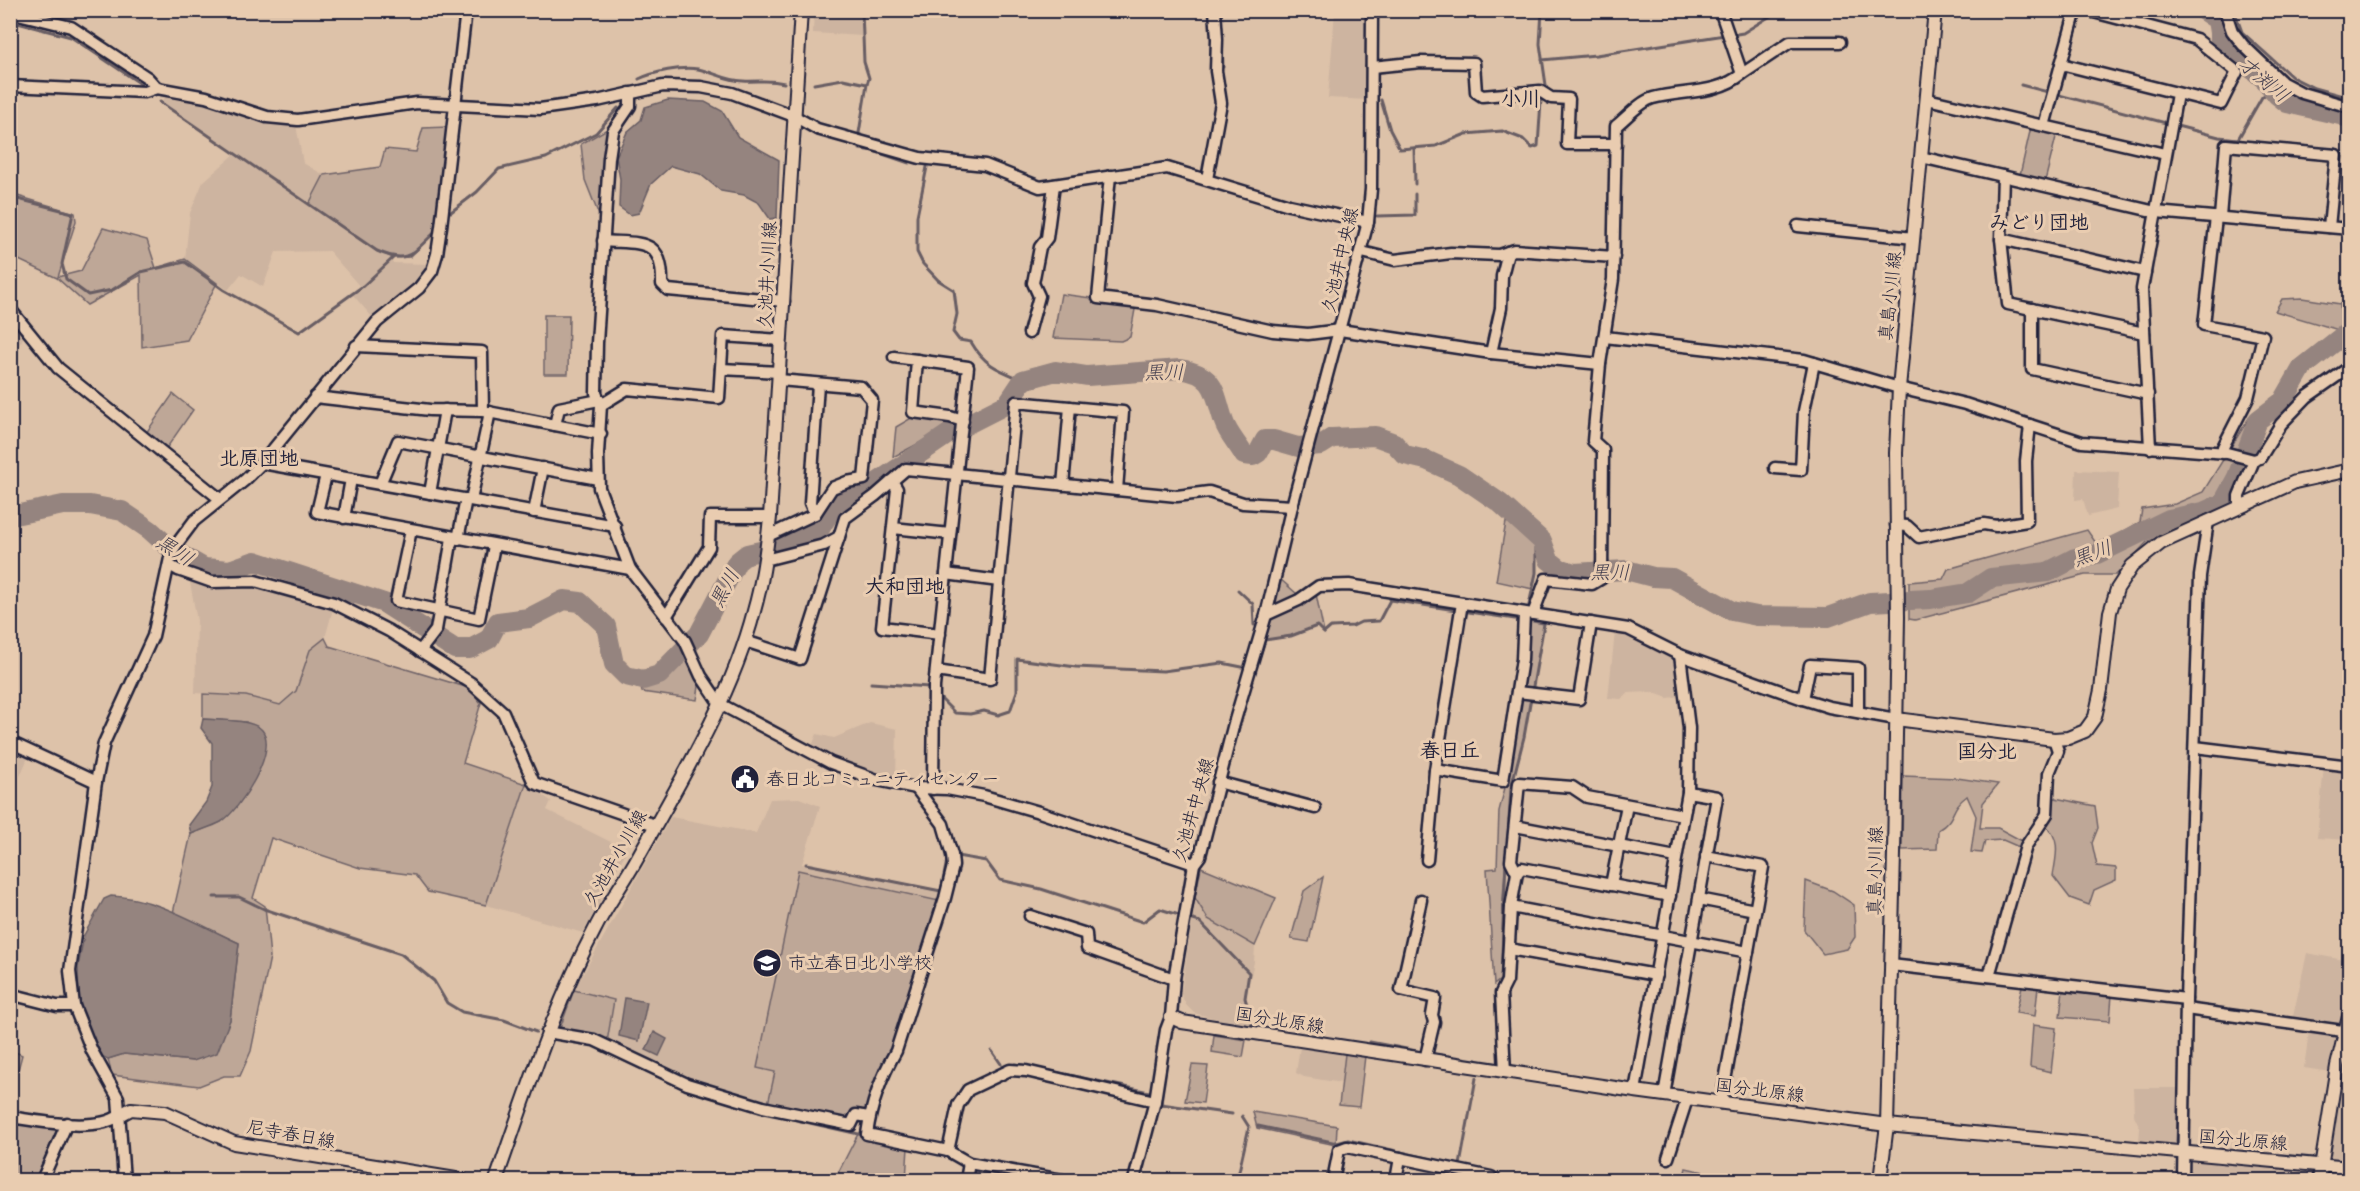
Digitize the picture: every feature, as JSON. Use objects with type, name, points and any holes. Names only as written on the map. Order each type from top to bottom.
[{"type":"street","points":[[124,1180],[118,1098],[92,1051],[74,1006],[70,971],[96,782],[104,743],[153,636],[170,561],[177,545],[194,521],[245,480],[262,463],[377,322],[419,288],[432,271],[441,227],[466,10]]},
{"type":"street","name":"久池井小川線","points":[[496,1180],[547,1032],[596,925],[638,858],[720,704],[754,612],[767,548],[770,517],[801,10]]},
{"type":"street","points":[[1207,179],[1221,103],[1216,71],[1215,10]]},
{"type":"street","name":"久池井中央線","points":[[1134,1180],[1155,1101],[1166,1030],[1171,1017],[1174,979],[1194,864],[1200,856],[1218,782],[1266,615],[1292,506],[1362,252],[1371,189],[1372,10]]},
{"type":"street","points":[[1720,10],[1742,75]]},
{"type":"street","name":"真島小川線","points":[[1880,1180],[1887,1125],[1891,965],[1898,617],[1896,453],[1899,388],[1935,10]]},
{"type":"street","points":[[2044,126],[2076,10]]},
{"type":"street","points":[[2061,64],[2221,104],[2237,72],[2196,39],[2086,10]]},
{"type":"street","points":[[2225,10],[2232,32],[2283,83],[2302,93],[2349,107]]},
{"type":"street","points":[[10,12],[71,27],[148,78],[157,88]]},
{"type":"street","points":[[1435,770],[1503,781],[1528,614],[1545,579],[1592,584],[1602,578],[1603,450],[1593,441],[1600,364],[1613,279],[1616,126],[1651,98],[1685,94],[1730,84],[1790,42],[1840,42]]},
{"type":"street","points":[[1372,67],[1420,62],[1474,63],[1476,92],[1482,96],[1540,91],[1551,98],[1569,99],[1567,144],[1616,144]]},
{"type":"street","points":[[10,86],[145,92],[157,88],[206,98],[267,117],[298,120],[417,103],[540,109],[597,101],[663,86],[701,87],[732,93],[794,116],[817,129],[920,159],[985,165],[1022,182],[1040,187],[1167,168],[1289,205],[1368,222]]},
{"type":"street","points":[[630,93],[630,106],[613,131],[603,241],[596,393],[600,402],[599,488],[630,569],[687,646],[701,676],[720,704],[831,763],[877,780],[916,788],[947,789],[1023,806],[1194,864]]},
{"type":"street","points":[[2150,448],[2142,289],[2176,94]]},
{"type":"street","points":[[1927,99],[2165,154]]},
{"type":"street","points":[[2225,453],[2223,447],[2248,398],[2263,336],[2204,325],[2226,145],[2336,155],[2329,227]]},
{"type":"street","points":[[1921,157],[2156,212],[2349,229]]},
{"type":"street","points":[[1110,176],[1098,298],[1157,305],[1273,331],[1308,334],[1340,330],[1491,353],[1600,364]]},
{"type":"street","points":[[2003,176],[2001,239],[2008,304],[2144,333]]},
{"type":"street","points":[[1029,333],[1039,296],[1033,283],[1040,248],[1047,238],[1054,185]]},
{"type":"street","points":[[1798,226],[1914,238]]},
{"type":"street","points":[[2001,239],[2145,272]]},
{"type":"street","points":[[603,241],[647,245],[653,249],[662,261],[662,284],[668,290],[784,301]]},
{"type":"street","points":[[1362,252],[1395,260],[1451,252],[1499,255],[1514,250],[1614,257]]},
{"type":"street","points":[[1491,353],[1501,308],[1502,276],[1508,252]]},
{"type":"street","points":[[10,309],[58,368],[220,499]]},
{"type":"street","points":[[2032,309],[2032,369],[2148,394]]},
{"type":"street","points":[[555,425],[559,408],[600,402],[627,389],[719,398],[723,336],[782,340]]},
{"type":"street","points":[[1605,337],[1804,360],[1899,388],[1965,404],[2082,442],[2225,453],[2254,460],[2260,458],[2282,424],[2307,397],[2349,367]]},
{"type":"street","points":[[356,346],[482,352],[487,411],[480,456],[469,500],[455,539],[435,630],[420,651]]},
{"type":"street","points":[[894,357],[968,368],[936,671],[933,789]]},
{"type":"street","points":[[917,360],[913,412],[961,418]]},
{"type":"street","points":[[1775,468],[1801,470],[1804,411],[1814,363]]},
{"type":"street","points":[[721,369],[779,376],[818,384],[861,387],[872,400],[864,479],[832,488],[815,514],[767,548]]},
{"type":"street","points":[[815,514],[810,503],[818,384]]},
{"type":"street","points":[[315,397],[430,410],[487,411],[601,434]]},
{"type":"street","points":[[936,671],[990,679],[1016,402],[1124,412],[1117,490]]},
{"type":"street","points":[[1063,485],[1070,407]]},
{"type":"street","points":[[430,493],[445,410]]},
{"type":"street","points":[[1896,525],[1907,526],[1919,537],[1984,524],[1996,526],[2027,521],[2029,514],[2026,461],[2030,425]]},
{"type":"street","points":[[380,484],[398,441],[598,479]]},
{"type":"street","points":[[2239,507],[2239,496],[2254,460]]},
{"type":"street","points":[[262,463],[615,526]]},
{"type":"street","points":[[534,512],[543,468]]},
{"type":"street","points":[[745,641],[800,659],[845,518],[906,469],[1178,496],[1209,492],[1243,503],[1292,506]]},
{"type":"street","points":[[1266,615],[1299,600],[1319,586],[1348,585],[1628,629],[1680,655],[1803,699],[1858,712],[2054,739],[2068,738],[2085,731],[2095,717],[2101,690],[2110,612],[2117,589],[2132,566],[2161,543],[2295,482],[2349,470]]},
{"type":"street","points":[[326,475],[317,512],[455,539],[630,569]]},
{"type":"street","points":[[344,518],[351,479]]},
{"type":"street","points":[[892,481],[897,489],[882,627],[940,634]]},
{"type":"street","points":[[666,617],[709,547],[710,517],[770,517]]},
{"type":"street","points":[[2183,1180],[2183,1002],[2195,747],[2200,576],[2208,521]]},
{"type":"street","points":[[892,528],[950,534]]},
{"type":"street","points":[[411,530],[396,601],[479,619],[494,546]]},
{"type":"street","points":[[767,548],[824,545],[839,537]]},
{"type":"street","points":[[170,561],[178,570],[212,582],[255,581],[334,603],[389,631],[471,682],[503,712],[534,783],[655,825]]},
{"type":"street","points":[[946,574],[999,581]]},
{"type":"street","points":[[1427,860],[1435,770],[1462,603]]},
{"type":"street","points":[[1517,692],[1579,699],[1591,623]]},
{"type":"street","points":[[1635,1091],[1688,792],[1689,728],[1680,655]]},
{"type":"street","points":[[1803,699],[1810,665],[1858,668],[1858,712]]},
{"type":"street","points":[[1989,976],[2026,846],[2047,814],[2049,773],[2058,752],[2054,739]]},
{"type":"street","points":[[10,742],[96,782]]},
{"type":"street","points":[[2195,747],[2349,766]]},
{"type":"street","points":[[1218,782],[1315,808]]},
{"type":"street","points":[[1505,1072],[1501,993],[1508,981],[1511,907],[1516,873],[1511,861],[1519,783],[1572,787],[1587,797],[1683,815]]},
{"type":"street","points":[[916,788],[943,824],[953,866],[896,1052],[885,1070],[869,1117],[867,1134],[948,1151],[969,1163],[1062,1180]]},
{"type":"street","points":[[1664,1095],[1717,797],[1688,792]]},
{"type":"street","points":[[1611,885],[1627,805]]},
{"type":"street","points":[[1515,826],[1676,856]]},
{"type":"street","points":[[1706,856],[1763,867],[1721,1103]]},
{"type":"street","points":[[1516,873],[1522,868],[1670,896]]},
{"type":"street","points":[[1699,899],[1755,910]]},
{"type":"street","points":[[1421,900],[1401,990],[1435,999],[1432,1015],[1434,1022],[1425,1060]]},
{"type":"street","points":[[1511,907],[1748,952]]},
{"type":"street","points":[[1030,916],[1086,934],[1087,948],[1174,979]]},
{"type":"street","points":[[1509,949],[1656,975]]},
{"type":"street","points":[[1891,965],[2183,1002],[2347,1032]]},
{"type":"street","points":[[10,994],[57,1006],[74,1006]]},
{"type":"street","points":[[2319,1180],[2349,1012]]},
{"type":"street","name":"国分北原線","points":[[1171,1017],[1182,1022],[1425,1060],[1688,1099],[1887,1125],[2349,1168]]},
{"type":"street","points":[[547,1032],[594,1040],[687,1084],[763,1107],[851,1125],[856,1115],[869,1117]]},
{"type":"street","points":[[948,1151],[958,1105],[968,1090],[1010,1070],[1155,1101]]},
{"type":"street","points":[[1668,1158],[1688,1099]]},
{"type":"street","name":"尼寺春日線","points":[[120,1115],[131,1109],[165,1112],[234,1143],[462,1180]]},
{"type":"street","points":[[10,1117],[67,1123],[103,1123],[120,1115]]},
{"type":"street","points":[[42,1180],[67,1123]]},
{"type":"street","points":[[1333,1180],[1339,1150],[1347,1147],[1400,1158],[1455,1175],[1491,1177],[1493,1180]]},
{"type":"street","points":[[1396,1180],[1400,1158]]},
{"type":"street","points":[[966,1180],[969,1163]]},
{"type":"shaded area","points":[[814,11],[862,11],[863,36],[813,33]]},
{"type":"shaded area","points":[[1335,11],[1366,11],[1368,100],[1328,98]]},
{"type":"shaded area","points":[[166,97],[204,102],[260,121],[296,125],[303,163],[324,175],[309,203],[377,251],[393,258],[392,263],[429,264],[406,296],[373,318],[353,295],[361,288],[329,251],[276,252],[263,287],[241,274],[228,290],[185,259],[190,213],[203,182],[236,153],[160,102]]},
{"type":"shaded area","points":[[668,100],[705,102],[722,111],[738,137],[779,160],[777,218],[770,219],[759,203],[744,195],[721,191],[700,174],[671,166],[651,184],[639,213],[630,215],[619,207],[620,179],[616,157],[627,132],[641,120],[645,107]]},
{"type":"shaded area","points":[[447,127],[435,227],[432,235],[410,257],[393,258],[377,251],[309,204],[324,175],[380,167],[385,149],[416,152],[423,128]]},
{"type":"shaded area","points":[[2031,127],[2057,133],[2045,181],[2020,175]]},
{"type":"shaded area","points":[[607,129],[600,218],[585,180],[581,144]]},
{"type":"shaded area","points":[[11,194],[75,213],[76,221],[58,277],[81,271],[103,228],[147,240],[156,268],[185,259],[217,283],[187,340],[142,347],[141,275],[87,305],[57,278],[19,260],[11,275]]},
{"type":"shaded area","points":[[1061,294],[1136,304],[1130,337],[1121,341],[1053,338]]},
{"type":"shaded area","points":[[2302,298],[2340,304],[2342,331],[2275,311],[2282,299]]},
{"type":"shaded area","points":[[10,314],[26,333],[17,349],[11,349]]},
{"type":"shaded area","points":[[544,315],[569,315],[568,374],[544,374]]},
{"type":"shaded area","points":[[173,394],[193,410],[166,449],[146,433]]},
{"type":"shaded area","points":[[2257,416],[2258,423],[2243,475],[2223,505],[2147,542],[2116,575],[2085,575],[1915,620],[1909,619],[1909,582],[1943,579],[1948,569],[2087,530],[2098,546],[2140,522],[2142,509],[2175,504],[2203,492],[2249,418]]},
{"type":"shaded area","points":[[913,417],[950,423],[944,430],[893,457],[896,427]]},
{"type":"shaded area","points":[[2076,470],[2119,472],[2117,509],[2088,516],[2083,499],[2075,500]]},
{"type":"shaded area","points":[[1506,522],[1519,526],[1536,546],[1536,573],[1533,589],[1496,581]]},
{"type":"shaded area","points":[[1279,578],[1305,601],[1316,594],[1324,633],[1317,626],[1291,636],[1265,640]]},
{"type":"shaded area","points":[[190,582],[220,589],[257,586],[333,609],[325,638],[310,650],[296,691],[280,705],[246,696],[195,693],[197,621]]},
{"type":"shaded area","points":[[1529,621],[1544,624],[1524,737],[1511,788],[1503,898],[1501,979],[1494,985],[1487,869],[1497,868],[1499,811],[1507,780],[1528,657]]},
{"type":"shaded area","points":[[1615,632],[1677,661],[1681,696],[1668,698],[1651,692],[1628,693],[1621,699],[1608,698]]},
{"type":"shaded area","points":[[325,638],[329,646],[469,688],[481,703],[463,763],[526,784],[486,905],[428,892],[415,875],[360,868],[271,838],[253,898],[265,906],[270,957],[251,1051],[240,1076],[224,1076],[199,1086],[112,1075],[108,1059],[124,1054],[193,1061],[230,1020],[239,943],[173,913],[191,834],[221,822],[246,722],[203,719],[203,694],[246,696],[280,705],[296,691],[310,650]]},
{"type":"shaded area","points":[[688,655],[699,686],[697,700],[642,692],[640,683],[662,681]]},
{"type":"shaded area","points":[[203,719],[234,721],[257,726],[262,730],[266,739],[265,751],[262,765],[255,779],[238,805],[221,822],[191,834],[189,825],[206,802],[212,787],[212,743],[201,728]]},
{"type":"shaded area","points":[[870,723],[897,729],[896,781],[845,764],[811,748],[817,734],[834,738]]},
{"type":"shaded area","points":[[10,743],[30,753],[17,783],[11,781]]},
{"type":"shaded area","points":[[2324,766],[2349,769],[2349,840],[2317,838]]},
{"type":"shaded area","points":[[1903,776],[1957,778],[1998,784],[1983,803],[1980,828],[1998,828],[2024,842],[2019,847],[2003,840],[1985,841],[1982,853],[1971,852],[1976,816],[1967,796],[1958,805],[1948,822],[1938,830],[1937,849],[1902,850]]},
{"type":"shaded area","points":[[526,784],[551,801],[547,810],[627,850],[583,933],[486,905]]},
{"type":"shaded area","points":[[2050,797],[2095,806],[2098,828],[2092,843],[2097,866],[2116,868],[2116,880],[2094,890],[2089,905],[2070,898],[2053,876],[2056,842],[2045,825]]},
{"type":"shaded area","name":"市立春日北小学校","points":[[799,798],[820,806],[802,864],[942,892],[894,1046],[882,1066],[868,1111],[857,1109],[844,1118],[768,1104],[698,1084],[607,1042],[614,1000],[574,990],[671,817],[756,833],[770,799]]},
{"type":"shaded area","points":[[1201,867],[1276,898],[1255,946],[1208,919],[1195,898]]},
{"type":"shaded area","points":[[798,870],[939,901],[894,1046],[882,1066],[868,1111],[857,1109],[844,1118],[768,1104],[775,1072],[757,1068]]},
{"type":"shaded area","points":[[1323,877],[1309,942],[1291,939],[1304,891]]},
{"type":"shaded area","points":[[1806,881],[1833,891],[1854,905],[1855,937],[1847,949],[1823,954],[1804,930]]},
{"type":"shaded area","points":[[111,896],[144,901],[161,907],[239,943],[230,1020],[217,1053],[193,1061],[124,1054],[108,1059],[101,1056],[79,1006],[78,967],[84,935],[104,899]]},
{"type":"shaded area","points":[[1195,898],[1208,919],[1255,946],[1246,997],[1255,1029],[1194,1013],[1186,1005],[1181,994]]},
{"type":"shaded area","points":[[2307,953],[2349,961],[2349,990],[2330,1072],[2304,1068],[2310,1024],[2292,1021]]},
{"type":"shaded area","points":[[2022,986],[2038,987],[2035,1016],[2016,1013]]},
{"type":"shaded area","points":[[574,990],[614,1000],[607,1042],[589,1033],[559,1031]]},
{"type":"shaded area","points":[[2063,990],[2112,995],[2110,1021],[2060,1017]]},
{"type":"shaded area","points":[[625,998],[647,1002],[639,1041],[619,1036]]},
{"type":"shaded area","points":[[2033,1025],[2056,1028],[2051,1072],[2030,1067]]},
{"type":"shaded area","points":[[654,1032],[667,1039],[659,1056],[646,1050]]},
{"type":"shaded area","points":[[2349,1033],[2349,1161],[2331,1159],[2327,1154]]},
{"type":"shaded area","points":[[1214,1035],[1246,1040],[1243,1057],[1212,1052]]},
{"type":"shaded area","points":[[1300,1047],[1345,1054],[1342,1083],[1304,1077],[1296,1073]]},
{"type":"shaded area","points":[[11,1050],[22,1055],[18,1070],[11,1069]]},
{"type":"shaded area","points":[[1345,1054],[1365,1056],[1359,1107],[1339,1105]]},
{"type":"shaded area","points":[[1192,1065],[1208,1066],[1203,1103],[1185,1101]]},
{"type":"shaded area","points":[[2133,1088],[2180,1088],[2179,1131],[2175,1145],[2139,1141],[2140,1128],[2134,1115]]},
{"type":"shaded area","points":[[1253,1112],[1337,1126],[1336,1145],[1257,1128]]},
{"type":"shaded area","points":[[11,1121],[61,1128],[37,1180],[11,1180]]},
{"type":"shaded area","points":[[858,1134],[908,1147],[906,1180],[815,1180],[819,1175],[838,1173]]},
{"type":"shaded area","points":[[2190,1158],[2311,1170],[2315,1175],[2314,1180],[2185,1180],[2186,1161]]},
{"type":"shaded area","points":[[1686,1168],[1736,1179],[1736,1180],[1683,1180]]},
{"type":"shaded area","points":[[2332,1171],[2349,1172],[2349,1180],[2325,1180],[2325,1175]]},
{"type":"waterway","points":[[862,10],[864,62],[869,78],[867,84]]},
{"type":"waterway","points":[[1221,10],[1223,67]]},
{"type":"waterway","points":[[1381,100],[1390,130],[1400,149],[1436,146],[1466,134],[1502,131],[1523,139],[1532,148],[1538,146],[1541,101],[1547,92],[1540,44],[1542,10]]},
{"type":"waterway","points":[[1731,35],[1743,33],[1780,10]]},
{"type":"waterway","name":"才渕川","points":[[2202,10],[2217,20],[2220,39],[2228,49],[2264,79],[2287,103],[2350,119]]},
{"type":"waterway","points":[[2234,10],[2242,32],[2292,77],[2314,88],[2350,98]]},
{"type":"waterway","points":[[10,21],[71,37],[141,84]]},
{"type":"waterway","points":[[1542,60],[1596,55],[1725,35]]},
{"type":"waterway","points":[[639,79],[668,70],[691,68],[737,81],[784,83]]},
{"type":"waterway","points":[[814,84],[843,79],[867,84],[859,133]]},
{"type":"waterway","points":[[2021,85],[2219,137],[2238,139],[2262,97],[2272,89]]},
{"type":"waterway","points":[[160,102],[377,251],[402,257],[419,248],[432,235]]},
{"type":"waterway","points":[[451,212],[477,192],[499,169],[546,158],[596,133],[618,108]]},
{"type":"waterway","points":[[1414,148],[1415,184]]},
{"type":"waterway","points":[[860,149],[874,151],[909,163]]},
{"type":"waterway","points":[[927,167],[917,216],[917,252],[923,264],[938,280],[954,290],[957,314],[953,332],[959,340],[971,342],[987,362],[1023,380]]},
{"type":"waterway","points":[[1377,216],[1415,215],[1415,194]]},
{"type":"waterway","points":[[10,197],[73,213],[62,264],[66,279],[88,295],[112,290],[141,272],[185,262],[224,290],[299,332],[363,286],[393,258]]},
{"type":"waterway","name":"黒川","points":[[10,516],[63,505],[90,505],[122,511],[150,530],[171,549],[204,568],[230,570],[255,561],[384,603],[455,649],[470,649],[489,639],[498,622],[529,618],[564,600],[580,602],[606,626],[614,664],[626,676],[643,680],[659,675],[699,634],[737,562],[747,554],[778,547],[797,535],[818,532],[836,502],[863,492],[950,433],[1007,404],[1023,380],[1056,371],[1087,376],[1180,369],[1192,372],[1208,381],[1226,426],[1244,455],[1253,456],[1258,453],[1265,440],[1274,440],[1298,447],[1321,445],[1332,438],[1375,436],[1394,443],[1405,455],[1426,460],[1459,475],[1500,503],[1542,541],[1549,560],[1559,568],[1574,573],[1626,570],[1653,577],[1672,578],[1732,611],[1757,616],[1828,617],[1870,602],[1931,599],[1968,593],[1991,578],[2048,572],[2075,558],[2097,554],[2169,519],[2203,512],[2223,503],[2237,477],[2258,420],[2283,401],[2302,368],[2345,334],[2350,334]]},
{"type":"waterway","points":[[1529,605],[1536,573],[1536,546],[1542,541]]},
{"type":"waterway","points":[[1238,590],[1253,604],[1254,625]]},
{"type":"waterway","points":[[1259,658],[1265,640],[1291,636],[1317,626],[1324,633],[1331,627],[1379,621],[1390,600],[1515,619]]},
{"type":"waterway","points":[[1508,837],[1511,788],[1524,737],[1544,624]]},
{"type":"waterway","points":[[938,696],[955,713],[970,714],[984,711],[998,715],[1010,711],[1017,691],[1017,659],[1076,667],[1163,671],[1222,663],[1242,667]]},
{"type":"waterway","points":[[871,683],[931,689]]},
{"type":"waterway","points":[[957,856],[986,861],[1000,880],[1041,889],[1143,922],[1160,909],[1179,915]]},
{"type":"waterway","points":[[806,864],[941,891],[947,860]]},
{"type":"waterway","points":[[1501,979],[1506,861]]},
{"type":"waterway","points":[[214,897],[239,897],[264,909],[401,954],[434,981],[447,1003],[462,1012],[504,1020],[536,1032]]},
{"type":"waterway","points":[[1193,920],[1200,922],[1249,973],[1245,998],[1253,1026]]},
{"type":"waterway","points":[[1370,1042],[1422,1052]]},
{"type":"waterway","points":[[992,1051],[1001,1064]]},
{"type":"waterway","points":[[1015,1064],[1028,1066]]},
{"type":"waterway","points":[[2177,1142],[2180,1067]]},
{"type":"waterway","points":[[1041,1069],[1149,1092]]},
{"type":"waterway","points":[[1460,1165],[1476,1078]]},
{"type":"waterway","points":[[1161,1104],[1232,1114]]},
{"type":"waterway","points":[[779,1116],[863,1135]]},
{"type":"waterway","points":[[1237,1180],[1249,1127],[1242,1116]]},
{"type":"waterway","points":[[1258,1126],[1337,1143],[1348,1140],[1449,1163]]},
{"type":"waterway","points":[[2178,1162],[2178,1180]]},
{"type":"waterway","points":[[1491,1172],[1499,1174],[1502,1180]]},
{"type":"waterway","points":[[1064,1177],[1082,1180]]},
{"type":"place","name":"春日北コミュニティセンター","points":[[745,779]]},
{"type":"place","name":"市立春日北小学校","points":[[767,963]]},
{"type":"district","name":"小川","points":[[1521,99]]},
{"type":"district","name":"みどり団地","points":[[2039,222]]},
{"type":"district","name":"北原団地","points":[[259,458]]},
{"type":"district","name":"大和団地","points":[[905,586]]},
{"type":"district","name":"春日丘","points":[[1450,750]]},
{"type":"district","name":"国分北","points":[[1987,751]]}]
